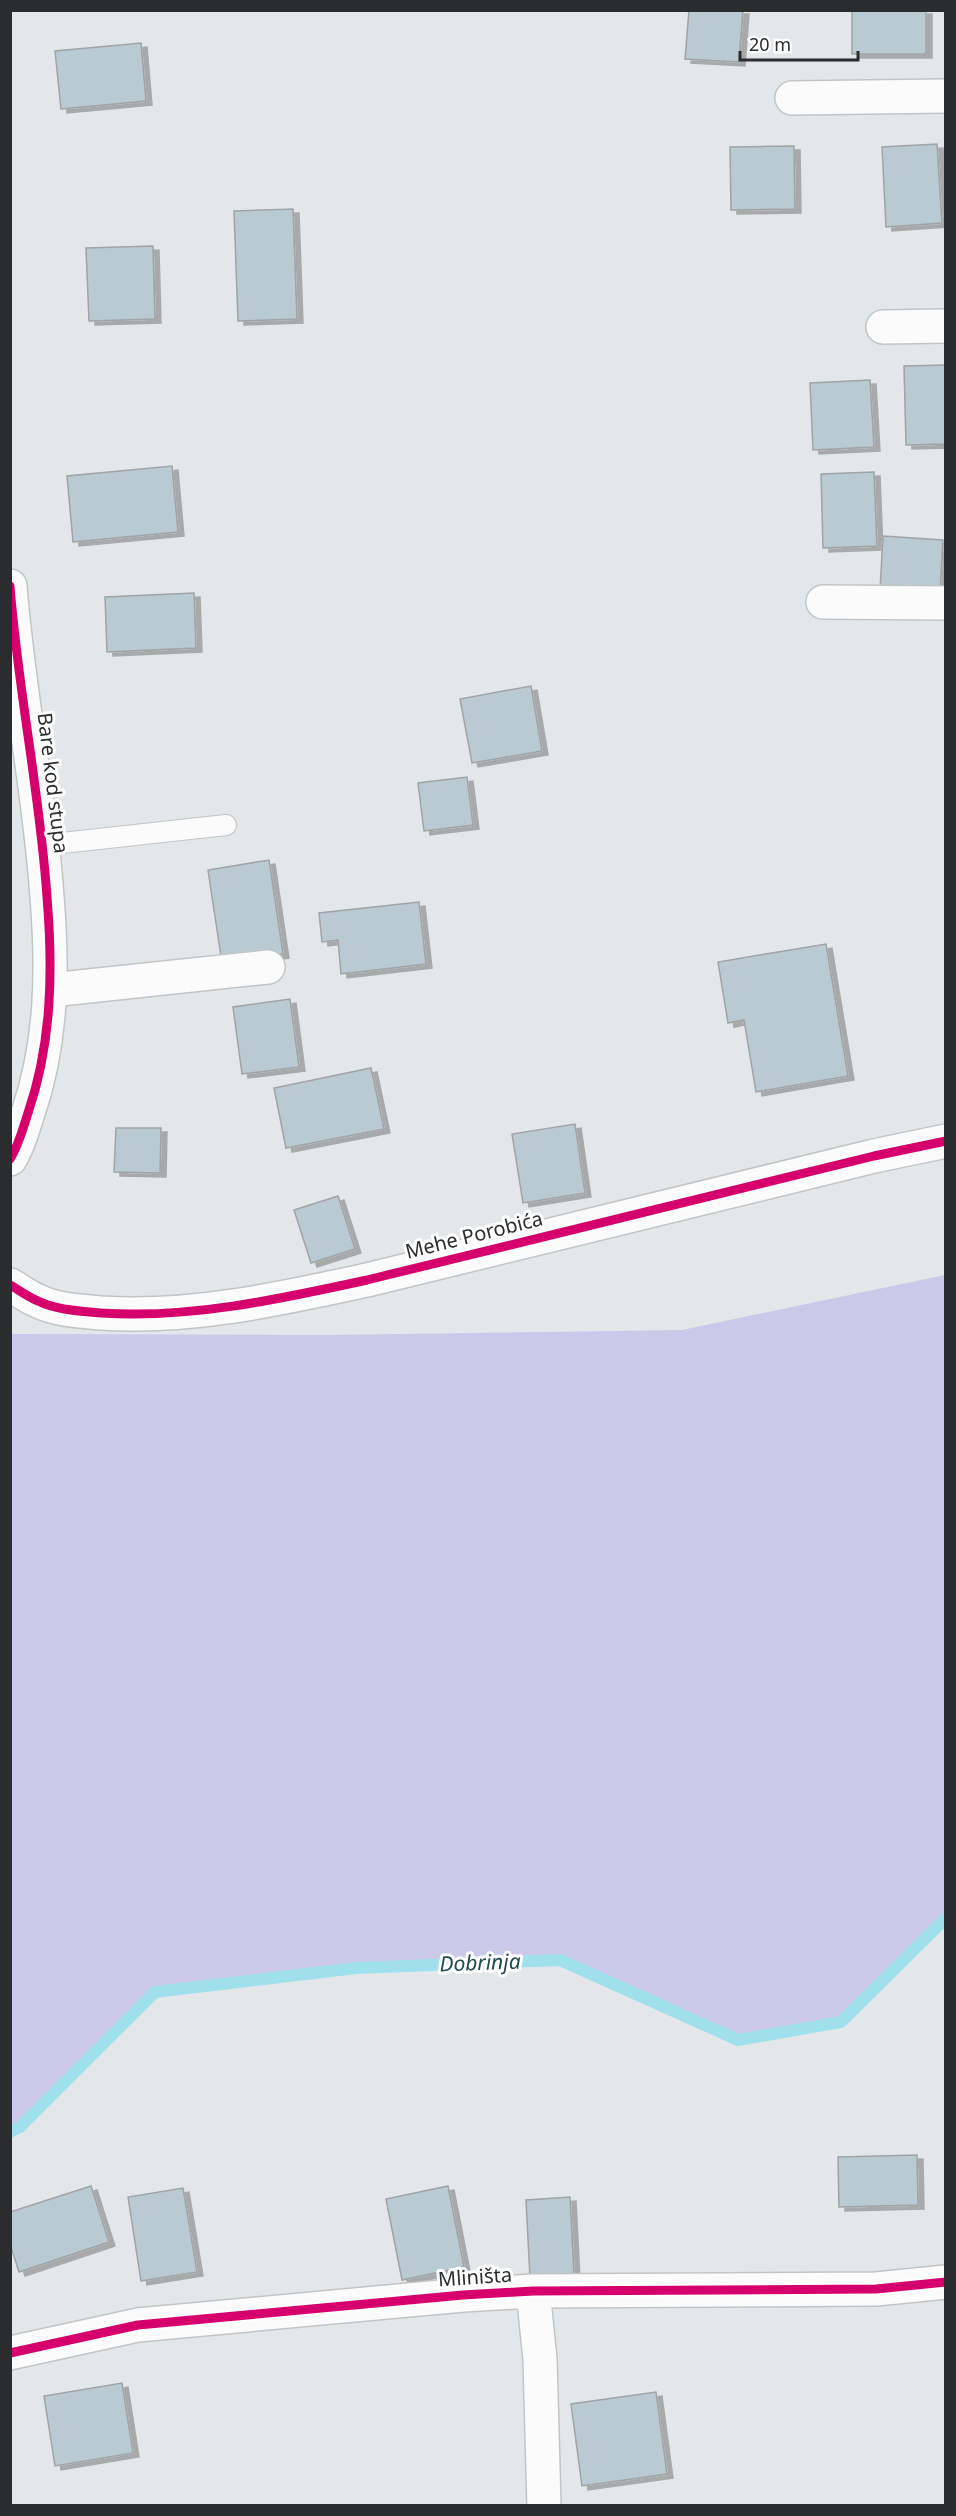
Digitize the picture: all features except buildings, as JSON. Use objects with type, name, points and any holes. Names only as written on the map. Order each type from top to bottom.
[{"type":"street","points":[[792,98],[945,96]]},
{"type":"street","points":[[883,327],[945,326]]},
{"type":"street","name":"Bare kod stupa","points":[[10,586],[44,845],[51,945],[51,990],[44,1055],[33,1097],[10,1159]]},
{"type":"street","points":[[824,602],[945,603]]},
{"type":"street","points":[[51,990],[268,967]]},
{"type":"street","name":"Mehe Porobića","points":[[10,1285],[39,1302],[78,1311],[132,1315],[226,1307],[304,1294],[367,1280],[770,1181],[945,1141]]},
{"type":"street","name":"Mliništa","points":[[10,2353],[138,2325],[463,2295],[533,2291],[876,2289],[945,2282]]},
{"type":"street","name":"Mliništa","points":[[533,2291],[540,2359],[544,2505]]},
{"type":"lane","points":[[44,845],[226,825]]},
{"type":"shaded area","points":[[945,1275],[945,1918],[841,2022],[738,2040],[560,1960],[356,1968],[155,1992],[20,2127],[11,2132],[11,1334],[324,1335],[682,1330]]},
{"type":"waterway","name":"Dobrinja","points":[[10,2132],[20,2127],[155,1992],[356,1968],[560,1960],[738,2040],[841,2022],[946,1918]]},
{"type":"cycle path","points":[[10,586],[44,858],[50,952],[49,1006],[42,1060],[36,1087],[16,1148],[10,1159]]},
{"type":"cycle path","points":[[10,1285],[45,1304],[85,1312],[168,1313],[235,1306],[367,1280],[874,1156],[946,1141]]},
{"type":"cycle path","points":[[10,2353],[138,2325],[463,2295],[533,2291],[876,2289],[946,2282]]}]
